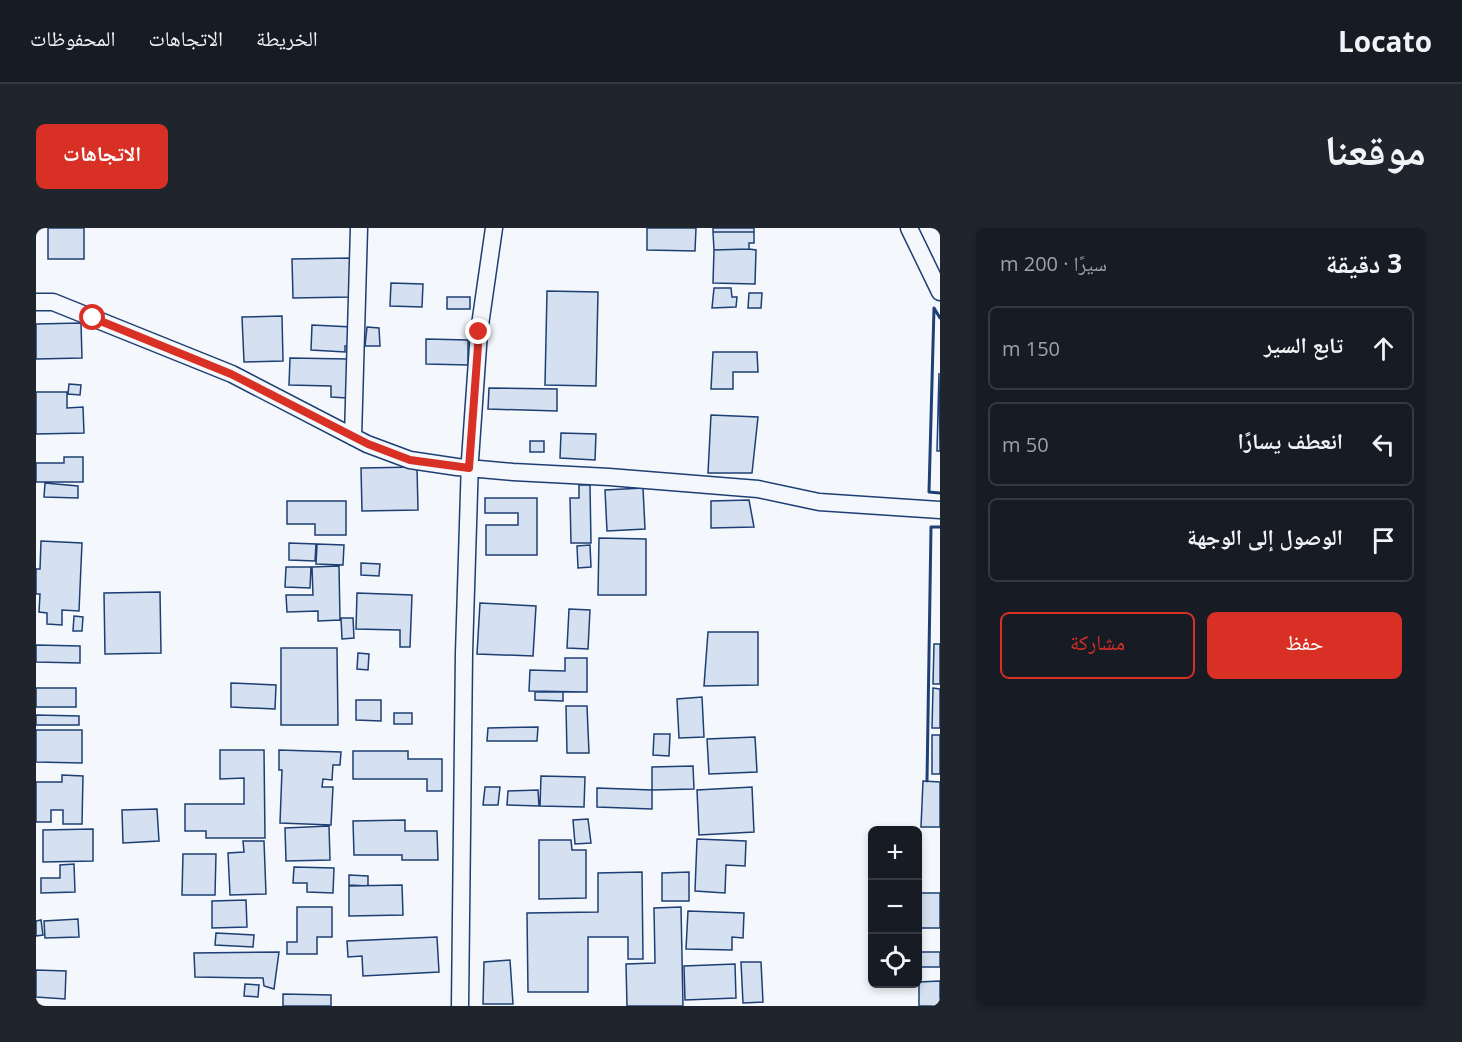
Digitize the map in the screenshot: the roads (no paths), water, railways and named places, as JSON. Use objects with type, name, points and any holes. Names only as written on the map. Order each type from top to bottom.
[{"type":"street","points":[[353,437],[359,228]]},
{"type":"street","points":[[460,1006],[464,653],[469,468],[479,332],[494,228]]},
{"type":"street","points":[[909,228],[940,292]]},
{"type":"street","points":[[36,302],[53,302],[231,374],[353,437],[410,460],[513,472],[758,489],[819,502],[940,510]]}]
